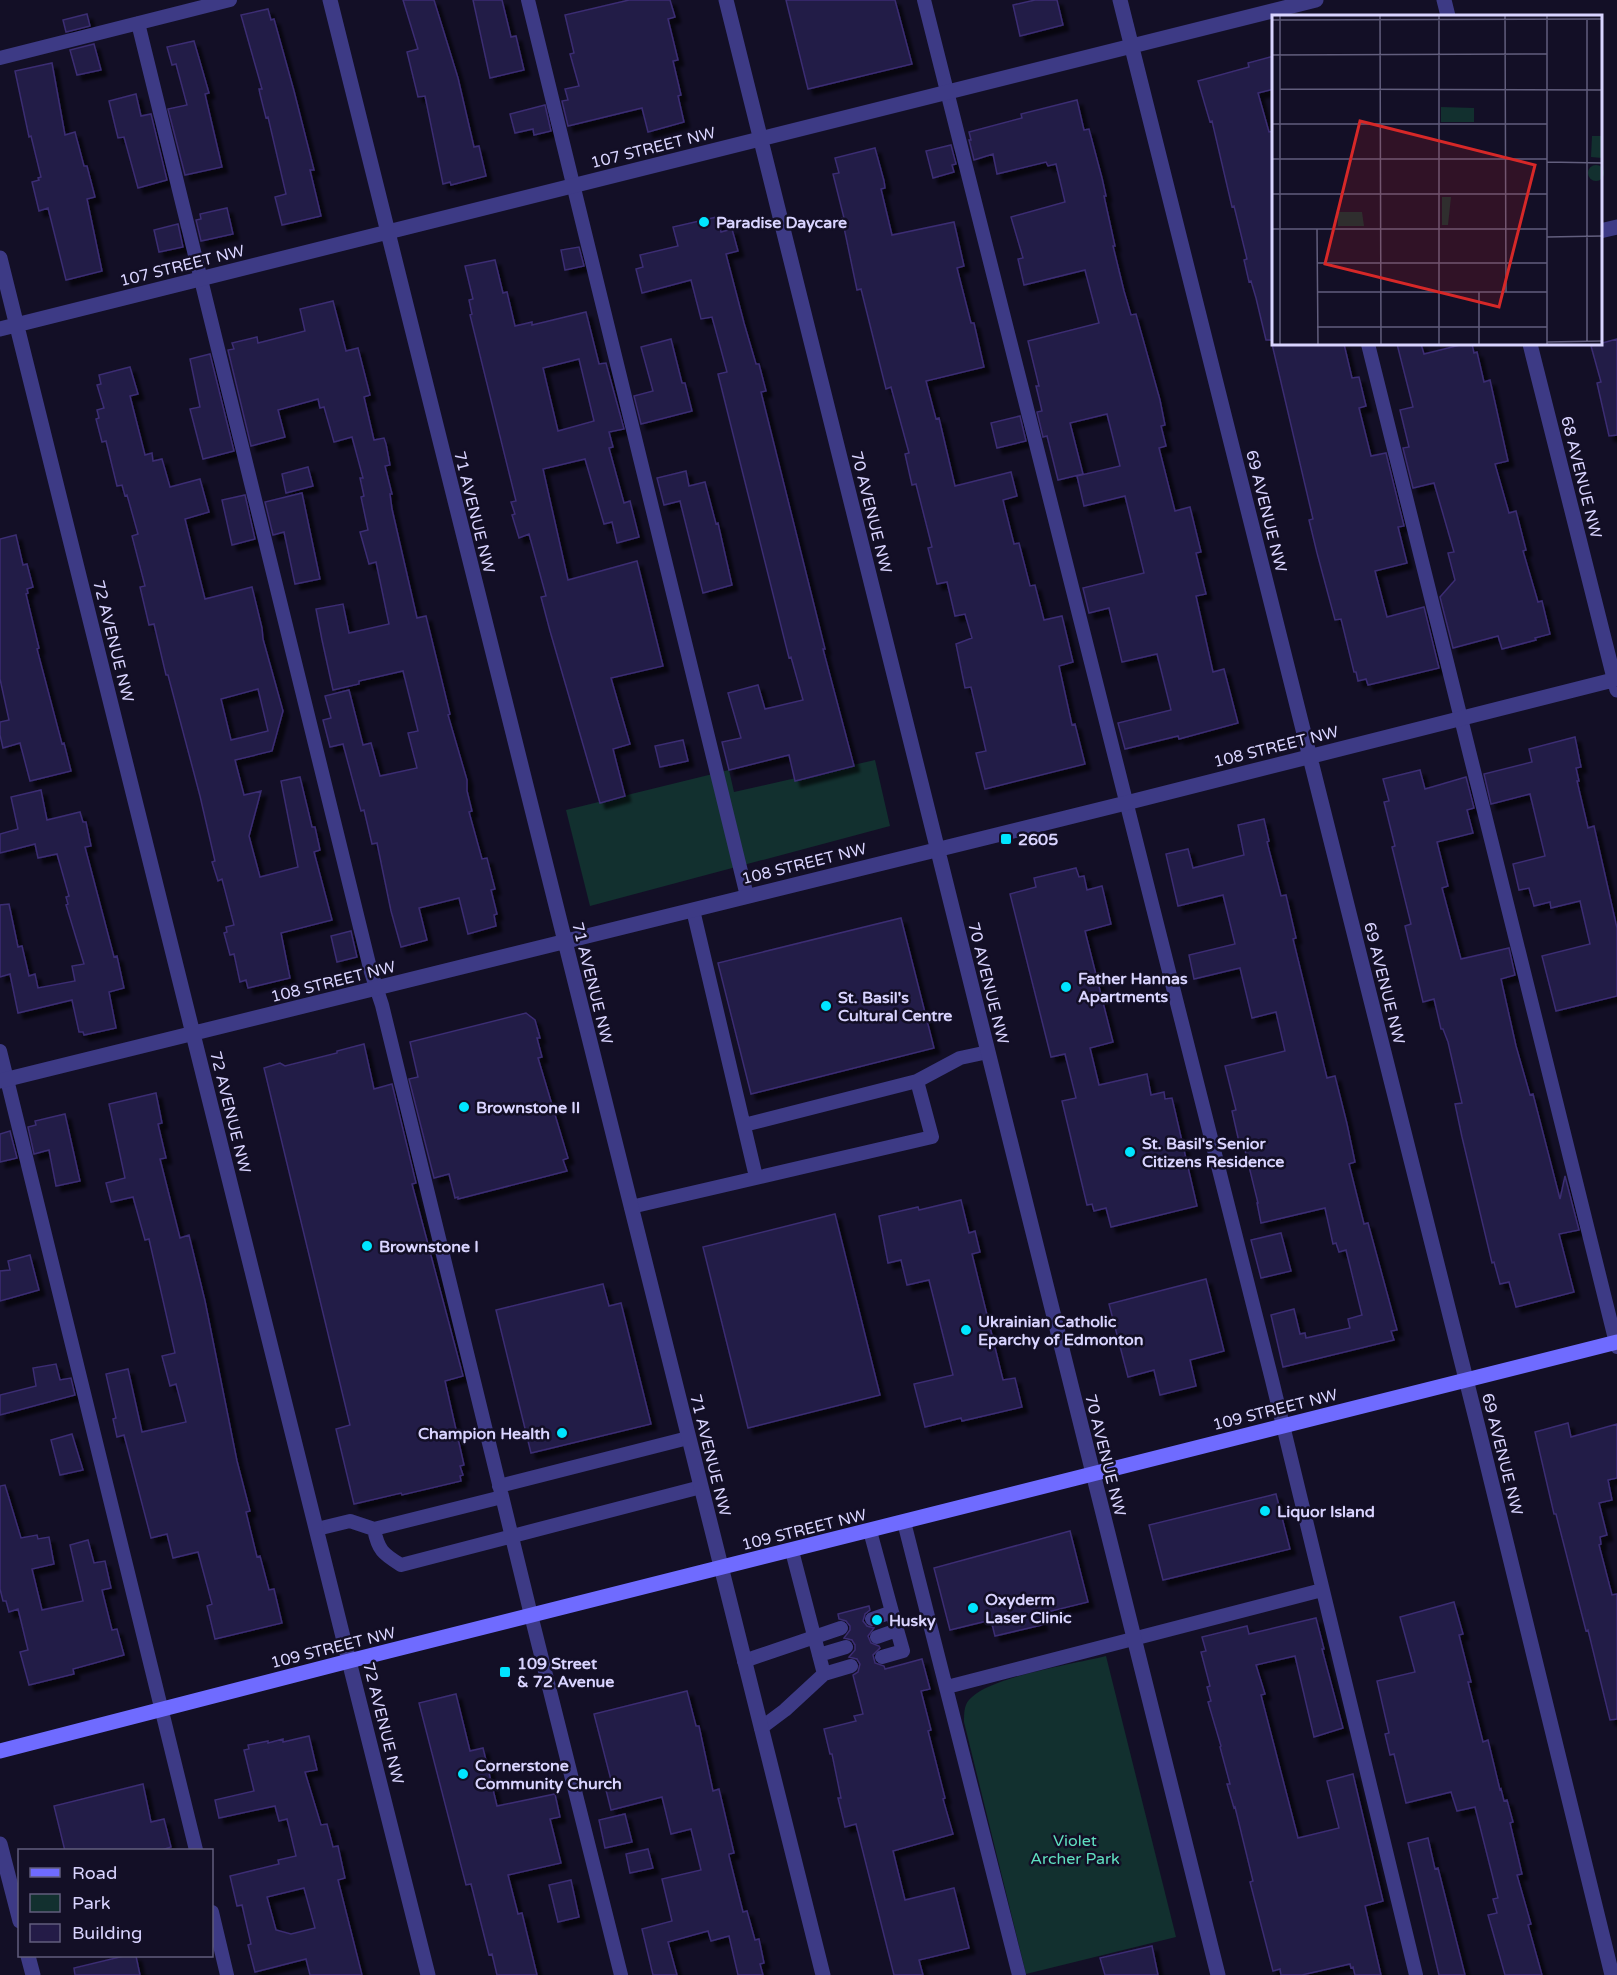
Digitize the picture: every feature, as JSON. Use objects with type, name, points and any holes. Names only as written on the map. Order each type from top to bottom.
[{"type":"main road","name":"109 STREET NW","points":[[0,1751],[531,1615],[1617,1344]]},
{"type":"street","name":"71 AVENUE NW","points":[[330,0],[823,1975]]},
{"type":"street","name":"70 AVENUE NW","points":[[726,0],[1218,1975]]},
{"type":"street","name":"69 AVENUE NW","points":[[1120,0],[1466,1380],[1612,1975]]},
{"type":"street","name":"107 STREET NW","points":[[0,329],[1316,0]]},
{"type":"street","points":[[1444,0],[1448,15]]},
{"type":"street","points":[[1602,231],[1617,227]]},
{"type":"street","name":"72 AVENUE NW","points":[[0,258],[428,1975]]},
{"type":"street","name":"68 AVENUE NW","points":[[1530,345],[1616,683]]},
{"type":"street","name":"108 STREET NW","points":[[3,1080],[377,989],[1461,718],[1616,683]]},
{"type":"street","points":[[0,1844],[18,1913]]},
{"type":"street","points":[[28,1957],[33,1975]]},
{"type":"lane","points":[[0,58],[230,0]]},
{"type":"lane","points":[[528,0],[747,896]]},
{"type":"lane","points":[[924,0],[1283,1426],[1416,1975]]},
{"type":"lane","points":[[138,23],[621,1975]]},
{"type":"lane","points":[[1368,345],[1617,1344]]},
{"type":"lane","points":[[693,910],[756,1177]]},
{"type":"lane","points":[[0,1051],[3,1080],[195,1849]]},
{"type":"lane","points":[[744,1125],[917,1081],[960,1058],[988,1052]]},
{"type":"lane","points":[[631,1207],[932,1137],[917,1081]]},
{"type":"lane","points":[[316,1529],[350,1521],[374,1529],[688,1438]]},
{"type":"lane","points":[[374,1529],[377,1544],[386,1556],[401,1565],[701,1487]]},
{"type":"lane","points":[[904,1522],[1019,1975]]},
{"type":"lane","points":[[870,1531],[903,1651],[882,1657]]},
{"type":"lane","points":[[792,1551],[824,1674]]},
{"type":"lane","points":[[947,1687],[1322,1590]]},
{"type":"lane","points":[[872,1619],[892,1612]]},
{"type":"lane","points":[[744,1661],[841,1628]]},
{"type":"lane","points":[[877,1636],[897,1630]]},
{"type":"lane","points":[[819,1655],[846,1647]]},
{"type":"lane","points":[[761,1728],[785,1710],[824,1674],[851,1666]]},
{"type":"lane","points":[[213,1916],[227,1975]]},
{"type":"green space","points":[[875,760],[890,826],[590,906],[566,810],[729,770],[734,792]]},
{"type":"green space","name":"Violet Archer Park","points":[[1106,1656],[1176,1937],[1026,1974],[964,1722],[965,1708],[972,1697],[998,1683]]},
{"type":"building","points":[[403,0],[434,0],[458,78],[474,147],[479,146],[486,176],[451,185],[450,182],[443,184],[425,96],[418,97],[407,52],[418,49]]},
{"type":"building","points":[[473,0],[502,0],[511,37],[516,36],[524,70],[490,78]]},
{"type":"building","points":[[629,0],[670,0],[675,17],[668,19],[678,60],[673,61],[681,95],[678,96],[684,122],[648,132],[642,108],[568,126],[562,101],[568,100],[565,89],[579,86],[570,54],[574,53],[565,15]]},
{"type":"building","points":[[786,0],[895,0],[912,64],[808,89]]},
{"type":"building","points":[[1035,0],[1057,0],[1063,25],[1020,36],[1013,5]]},
{"type":"building","points":[[268,9],[271,20],[274,19],[294,91],[314,170],[310,170],[321,216],[282,225],[275,197],[286,194],[268,117],[266,118],[260,94],[259,89],[262,89],[241,15]]},
{"type":"building","points":[[87,14],[90,26],[66,32],[63,20]]},
{"type":"building","points":[[194,41],[209,93],[205,94],[222,167],[185,175],[168,109],[187,105],[176,64],[172,65],[167,47]]},
{"type":"building","points":[[94,44],[101,70],[77,75],[70,50]]},
{"type":"building","points":[[1272,57],[1272,90],[1258,93],[1269,132],[1272,131],[1272,340],[1266,340],[1251,281],[1249,282],[1244,260],[1247,259],[1234,206],[1232,207],[1212,121],[1210,122],[1198,81],[1249,67],[1248,63]]},
{"type":"building","points":[[52,63],[65,135],[75,132],[95,197],[87,199],[102,271],[66,280],[48,208],[39,211],[32,182],[41,177],[31,136],[29,137],[15,71]]},
{"type":"building","points":[[136,94],[141,116],[151,114],[167,180],[138,188],[124,137],[118,138],[109,101]]},
{"type":"building","points":[[1077,100],[1084,130],[1089,129],[1102,178],[1115,246],[1113,246],[1124,291],[1131,315],[1136,314],[1160,400],[1165,425],[1161,426],[1166,446],[1159,448],[1175,511],[1190,507],[1201,552],[1196,553],[1206,594],[1196,596],[1213,672],[1224,669],[1238,723],[1179,739],[1178,736],[1125,749],[1118,723],[1171,710],[1157,654],[1122,662],[1109,608],[1089,613],[1083,588],[1144,573],[1125,496],[1084,506],[1077,476],[1120,466],[1107,414],[1070,423],[1083,474],[1058,480],[1047,436],[1043,437],[1037,412],[1042,411],[1036,386],[1039,386],[1028,341],[1099,323],[1085,270],[1024,285],[1018,259],[1023,258],[1011,217],[1065,202],[1056,164],[1048,166],[1046,162],[997,174],[993,154],[974,160],[969,140],[971,140],[969,132],[1022,118],[1021,114]]},
{"type":"building","points":[[545,105],[551,131],[534,135],[533,129],[515,133],[510,114]]},
{"type":"building","points":[[951,145],[956,164],[952,165],[954,172],[933,178],[926,151]]},
{"type":"building","points":[[875,148],[884,181],[885,188],[881,189],[892,235],[954,222],[964,266],[957,268],[971,323],[974,323],[984,367],[926,381],[936,419],[939,418],[955,486],[1011,472],[1017,496],[1003,500],[1014,544],[1019,543],[1030,586],[1035,585],[1044,620],[1062,616],[1073,662],[1059,666],[1072,725],[1075,724],[1085,764],[985,789],[976,753],[986,751],[971,687],[965,688],[956,644],[972,638],[965,614],[955,616],[947,582],[937,584],[928,548],[932,547],[916,484],[912,485],[905,454],[909,453],[891,387],[886,389],[861,289],[857,290],[842,218],[844,218],[833,174],[839,173],[835,158]]},
{"type":"building","points":[[227,208],[233,234],[201,241],[196,220],[201,219],[200,214]]},
{"type":"building","points":[[717,217],[721,232],[732,229],[738,251],[726,254],[744,323],[766,391],[761,392],[825,649],[823,649],[854,766],[795,781],[789,755],[729,770],[722,742],[741,738],[728,693],[758,685],[765,709],[803,700],[791,657],[789,658],[718,374],[727,372],[712,317],[701,319],[691,280],[642,293],[636,269],[643,267],[640,255],[678,246],[673,227]]},
{"type":"building","points":[[178,224],[183,247],[159,252],[154,230]]},
{"type":"building","points":[[579,247],[584,266],[565,270],[561,250]]},
{"type":"building","points":[[495,260],[503,293],[507,292],[515,326],[532,322],[532,325],[586,312],[599,364],[606,363],[624,429],[609,432],[613,447],[609,448],[624,503],[630,501],[639,537],[617,543],[612,522],[604,524],[585,459],[543,469],[568,580],[637,561],[663,666],[611,678],[630,744],[613,749],[625,796],[600,803],[541,597],[546,596],[529,534],[519,538],[512,515],[515,514],[511,502],[516,501],[470,315],[472,314],[469,300],[473,299],[465,266]],"holes":[[[579,359],[594,421],[558,431],[543,368]]]},
{"type":"building","points":[[333,301],[346,351],[358,348],[370,395],[364,397],[374,440],[384,438],[386,444],[390,465],[385,466],[392,494],[390,494],[392,509],[417,618],[426,616],[450,714],[448,715],[467,780],[472,811],[469,812],[482,859],[487,858],[495,889],[491,890],[497,914],[494,915],[496,926],[468,934],[459,898],[419,908],[427,940],[401,947],[377,843],[372,844],[343,744],[330,747],[323,720],[331,718],[325,696],[349,690],[363,745],[371,743],[380,776],[417,768],[408,733],[418,731],[403,671],[359,681],[359,684],[333,690],[322,640],[316,609],[343,604],[349,633],[389,624],[376,562],[369,564],[360,532],[368,530],[361,497],[364,496],[360,478],[363,478],[352,437],[334,442],[324,407],[320,408],[318,399],[278,410],[285,437],[251,446],[228,350],[234,349],[232,343],[257,337],[258,343],[305,331],[300,309]]},
{"type":"building","points":[[671,339],[692,411],[641,424],[634,396],[653,391],[641,347]]},
{"type":"building","points":[[1617,339],[1617,435],[1609,436],[1597,383],[1601,382],[1591,346],[1602,345],[1602,343]]},
{"type":"building","points":[[1272,345],[1344,345],[1352,378],[1359,377],[1366,406],[1359,408],[1371,456],[1386,453],[1404,526],[1398,527],[1407,563],[1375,571],[1387,617],[1424,607],[1439,668],[1368,685],[1366,679],[1358,681],[1341,619],[1335,620],[1309,520],[1313,519]]},
{"type":"building","points":[[1397,345],[1421,345],[1424,354],[1460,345],[1472,345],[1474,353],[1477,352],[1484,382],[1490,380],[1508,461],[1495,464],[1509,513],[1516,511],[1526,550],[1523,551],[1538,602],[1542,601],[1550,634],[1502,649],[1498,636],[1453,648],[1440,597],[1455,580],[1448,553],[1454,552],[1434,483],[1413,488],[1403,448],[1409,447],[1400,410],[1413,407]]},
{"type":"building","points":[[210,354],[234,451],[203,459],[190,409],[200,407],[190,359]]},
{"type":"building","points":[[130,367],[138,394],[130,396],[145,455],[152,453],[153,461],[162,459],[170,487],[200,479],[209,512],[185,519],[205,599],[252,587],[263,639],[283,711],[272,751],[235,760],[244,795],[261,791],[249,836],[260,877],[298,867],[281,781],[300,777],[312,827],[315,827],[320,850],[314,852],[332,920],[281,933],[290,978],[248,988],[246,980],[240,982],[234,954],[230,955],[224,933],[227,932],[226,927],[234,925],[222,879],[218,881],[212,862],[215,861],[200,796],[154,624],[149,625],[140,587],[145,586],[132,536],[138,534],[127,495],[125,496],[122,485],[117,486],[106,441],[102,442],[96,419],[99,418],[97,410],[104,408],[97,385],[101,384],[99,375]],"holes":[[[258,689],[268,731],[231,740],[221,699]]]},
{"type":"building","points":[[1020,416],[1026,441],[997,448],[991,423]]},
{"type":"building","points":[[308,467],[313,486],[286,493],[282,474]]},
{"type":"building","points":[[686,471],[689,486],[705,482],[716,524],[718,523],[732,585],[703,593],[680,501],[664,505],[657,478]]},
{"type":"building","points":[[302,493],[320,579],[295,584],[284,532],[273,535],[265,502]]},
{"type":"building","points":[[245,495],[255,539],[232,545],[222,500]]},
{"type":"building","points":[[16,535],[23,565],[27,564],[33,587],[27,589],[26,594],[39,648],[37,649],[71,771],[30,781],[20,743],[3,748],[0,735],[0,722],[9,720],[0,679],[0,539]]},
{"type":"building","points":[[1575,737],[1581,767],[1576,768],[1579,781],[1577,781],[1588,828],[1594,826],[1617,928],[1617,996],[1556,1011],[1542,956],[1590,944],[1580,901],[1551,908],[1550,902],[1534,906],[1529,888],[1519,890],[1513,864],[1545,856],[1530,794],[1491,804],[1484,774],[1532,762],[1529,749]]},
{"type":"building","points":[[683,740],[688,761],[660,767],[655,746]]},
{"type":"building","points":[[1420,770],[1425,789],[1466,777],[1474,808],[1467,810],[1473,833],[1437,842],[1448,886],[1442,888],[1461,959],[1509,948],[1515,975],[1501,979],[1516,1046],[1530,1095],[1533,1094],[1560,1199],[1565,1176],[1579,1230],[1559,1234],[1574,1292],[1516,1307],[1509,1282],[1500,1284],[1494,1262],[1492,1263],[1455,1104],[1462,1103],[1448,1042],[1441,1029],[1434,999],[1423,1002],[1405,926],[1411,924],[1392,847],[1395,846],[1384,802],[1389,801],[1383,779]]},
{"type":"building","points":[[41,790],[47,820],[80,812],[83,822],[86,822],[91,846],[85,847],[124,988],[109,992],[116,1028],[84,1035],[83,1032],[79,1032],[72,1000],[18,1013],[10,974],[0,977],[0,905],[9,904],[18,947],[22,946],[29,976],[35,974],[38,988],[75,981],[72,966],[84,964],[66,905],[68,904],[66,897],[69,896],[57,854],[38,858],[35,844],[0,853],[0,834],[18,829],[11,797]]},
{"type":"building","points":[[1264,819],[1269,841],[1267,842],[1281,896],[1286,895],[1296,938],[1293,939],[1327,1078],[1335,1076],[1347,1124],[1355,1162],[1349,1164],[1364,1224],[1368,1223],[1397,1330],[1391,1331],[1394,1340],[1283,1367],[1271,1315],[1294,1309],[1300,1334],[1305,1333],[1306,1338],[1350,1328],[1348,1319],[1362,1315],[1346,1250],[1339,1252],[1336,1243],[1333,1244],[1325,1208],[1261,1223],[1243,1142],[1239,1142],[1232,1111],[1236,1110],[1225,1066],[1285,1051],[1276,1012],[1252,1018],[1240,968],[1194,979],[1189,955],[1235,944],[1223,895],[1178,906],[1166,854],[1188,849],[1193,868],[1244,855],[1238,825]]},
{"type":"building","points":[[1076,868],[1079,877],[1084,876],[1087,890],[1102,886],[1111,924],[1085,931],[1113,1042],[1090,1048],[1099,1085],[1147,1074],[1151,1095],[1164,1092],[1165,1099],[1172,1098],[1197,1206],[1111,1227],[1106,1208],[1094,1211],[1092,1204],[1087,1205],[1062,1101],[1076,1098],[1065,1054],[1051,1057],[1010,894],[1036,887],[1034,878]]},
{"type":"building","name":"St. Basil's Cultural Centre","points":[[901,918],[934,1048],[751,1094],[718,963]]},
{"type":"building","points":[[351,931],[357,957],[337,962],[331,936]]},
{"type":"building","name":"Brownstone II","points":[[526,1013],[535,1020],[540,1038],[537,1038],[542,1057],[538,1058],[568,1158],[563,1160],[567,1171],[455,1198],[449,1174],[434,1178],[409,1079],[418,1077],[410,1042]]},
{"type":"building","name":"Brownstone I","points":[[364,1044],[374,1089],[392,1084],[416,1183],[412,1184],[463,1376],[445,1381],[464,1465],[460,1466],[463,1475],[460,1476],[461,1481],[354,1504],[336,1429],[350,1425],[264,1068],[280,1063],[285,1066]]},
{"type":"building","points":[[156,1093],[162,1123],[158,1124],[166,1158],[160,1159],[180,1238],[189,1235],[205,1301],[237,1461],[250,1511],[246,1512],[257,1557],[260,1556],[269,1590],[274,1589],[282,1623],[215,1639],[207,1606],[212,1604],[198,1552],[173,1558],[167,1534],[151,1538],[124,1435],[117,1437],[113,1419],[116,1418],[106,1374],[128,1369],[142,1432],[186,1422],[176,1384],[170,1386],[162,1356],[175,1353],[149,1239],[145,1240],[133,1197],[111,1202],[106,1183],[125,1178],[109,1104]]},
{"type":"building","points":[[65,1114],[80,1181],[56,1186],[49,1150],[34,1154],[28,1127],[36,1125],[35,1121]]},
{"type":"building","points":[[10,1131],[17,1158],[0,1162],[0,1134]]},
{"type":"building","name":"Ukrainian Catholic Eparchy of Edmonton","points":[[961,1200],[969,1233],[975,1231],[980,1252],[972,1254],[1003,1380],[1015,1378],[1022,1407],[925,1427],[914,1384],[953,1375],[929,1280],[907,1285],[901,1260],[888,1263],[879,1216]]},
{"type":"building","points":[[835,1214],[880,1395],[748,1428],[703,1247]]},
{"type":"building","points":[[1281,1233],[1291,1271],[1261,1278],[1251,1240]]},
{"type":"building","points":[[30,1255],[39,1290],[0,1301],[0,1271],[10,1270],[8,1261]]},
{"type":"building","points":[[1206,1279],[1224,1351],[1190,1360],[1196,1386],[1160,1395],[1154,1370],[1128,1377],[1109,1304]]},
{"type":"building","points":[[603,1284],[609,1306],[621,1303],[651,1424],[531,1453],[496,1310]]},
{"type":"building","points":[[56,1364],[60,1380],[71,1378],[75,1395],[0,1415],[0,1395],[36,1386],[33,1368]]},
{"type":"building","points":[[1568,1423],[1571,1437],[1617,1424],[1617,1478],[1608,1480],[1612,1500],[1599,1503],[1607,1535],[1600,1537],[1601,1544],[1599,1545],[1612,1595],[1617,1594],[1617,1719],[1610,1720],[1588,1630],[1586,1631],[1556,1514],[1554,1514],[1535,1432]]},
{"type":"building","points":[[72,1434],[83,1470],[60,1475],[51,1440]]},
{"type":"building","points":[[5,1485],[21,1538],[37,1535],[38,1539],[49,1537],[54,1564],[32,1569],[42,1610],[83,1601],[70,1545],[88,1540],[94,1563],[105,1561],[111,1588],[102,1590],[112,1630],[117,1629],[124,1655],[73,1669],[74,1674],[29,1685],[20,1652],[28,1650],[18,1609],[9,1612],[0,1589],[0,1486]]},
{"type":"building","points":[[1276,1494],[1290,1549],[1163,1580],[1149,1525]]},
{"type":"building","points":[[1070,1531],[1088,1602],[1039,1614],[1042,1625],[995,1636],[991,1620],[950,1630],[934,1568]]},
{"type":"building","points":[[1454,1602],[1463,1634],[1459,1635],[1471,1682],[1468,1682],[1483,1742],[1488,1740],[1500,1790],[1504,1801],[1507,1800],[1513,1822],[1510,1823],[1522,1874],[1517,1875],[1542,1975],[1505,1975],[1488,1915],[1497,1913],[1493,1899],[1498,1898],[1475,1807],[1457,1811],[1451,1792],[1406,1803],[1394,1754],[1390,1755],[1385,1734],[1389,1733],[1377,1681],[1415,1672],[1400,1617]]},
{"type":"building","points":[[869,1606],[870,1610],[865,1614],[863,1621],[867,1626],[874,1628],[868,1636],[871,1643],[880,1648],[873,1655],[875,1663],[884,1666],[885,1669],[922,1659],[930,1689],[921,1691],[931,1730],[928,1731],[953,1834],[893,1851],[905,1900],[954,1888],[969,1948],[919,1960],[923,1975],[894,1975],[856,1824],[845,1827],[838,1798],[841,1798],[832,1754],[830,1754],[824,1729],[856,1721],[854,1716],[863,1714],[853,1675],[858,1672],[860,1664],[857,1659],[849,1657],[855,1650],[855,1645],[852,1640],[844,1638],[850,1626],[846,1621],[839,1619],[838,1614]]},
{"type":"building","points":[[1316,1618],[1343,1728],[1314,1737],[1295,1656],[1256,1665],[1265,1694],[1261,1695],[1298,1838],[1339,1828],[1327,1781],[1353,1774],[1383,1901],[1365,1906],[1381,1975],[1355,1975],[1350,1964],[1302,1975],[1281,1975],[1280,1969],[1273,1971],[1250,1882],[1253,1881],[1235,1807],[1227,1784],[1230,1784],[1221,1746],[1208,1702],[1211,1701],[1207,1687],[1210,1686],[1201,1652],[1206,1651],[1202,1637],[1247,1626],[1249,1634]]},
{"type":"building","points":[[687,1691],[696,1726],[699,1726],[713,1791],[719,1789],[734,1853],[729,1856],[743,1912],[747,1911],[755,1940],[759,1939],[764,1963],[760,1964],[763,1975],[738,1975],[729,1936],[711,1941],[708,1931],[668,1942],[677,1975],[653,1975],[642,1929],[672,1921],[662,1879],[701,1870],[691,1829],[671,1834],[662,1797],[611,1810],[604,1782],[611,1780],[594,1714]]},
{"type":"building","points":[[456,1694],[470,1751],[483,1748],[497,1806],[555,1794],[560,1817],[550,1819],[561,1863],[508,1875],[518,1914],[522,1913],[537,1975],[497,1975],[492,1954],[489,1955],[471,1884],[466,1885],[419,1703]]},
{"type":"building","points":[[309,1736],[317,1770],[305,1772],[321,1825],[327,1824],[333,1847],[338,1846],[345,1878],[338,1880],[362,1975],[310,1975],[306,1959],[255,1972],[242,1905],[237,1906],[230,1876],[279,1864],[278,1860],[296,1856],[287,1819],[279,1821],[275,1806],[219,1818],[215,1800],[254,1791],[244,1750],[249,1749],[248,1745],[283,1739],[283,1742]],"holes":[[[304,1888],[315,1928],[291,1934],[276,1930],[267,1897]]]},
{"type":"building","points":[[143,1784],[151,1822],[164,1819],[171,1847],[165,1849],[65,1849],[54,1806]]},
{"type":"building","points":[[625,1814],[632,1842],[605,1848],[599,1820]]},
{"type":"building","points":[[1428,1838],[1435,1869],[1438,1868],[1465,1975],[1439,1975],[1408,1843]]},
{"type":"building","points":[[648,1849],[653,1868],[630,1873],[626,1854]]},
{"type":"building","points":[[571,1880],[579,1917],[558,1922],[549,1885]]},
{"type":"building","points":[[1152,1946],[1158,1975],[1105,1975],[1100,1958]]},
{"type":"building","points":[[120,1957],[136,1957],[140,1975],[75,1975],[74,1968]]},
{"type":"place","name":"Paradise Daycare","points":[[704,222]]},
{"type":"place","name":"2605","points":[[1006,839]]},
{"type":"place","name":"Father Hannas Apartments","points":[[1066,987]]},
{"type":"place","name":"St. Basil's Cultural Centre","points":[[826,1006]]},
{"type":"place","name":"Brownstone II","points":[[464,1107]]},
{"type":"place","name":"St. Basil's Senior Citizens Residence","points":[[1130,1152]]},
{"type":"place","name":"Brownstone I","points":[[367,1246]]},
{"type":"place","name":"Ukrainian Catholic Eparchy of Edmonton","points":[[966,1330]]},
{"type":"place","name":"Champion Health","points":[[562,1433]]},
{"type":"place","name":"Liquor Island","points":[[1265,1511]]},
{"type":"place","name":"Oxyderm Laser Clinic","points":[[973,1608]]},
{"type":"place","name":"Husky","points":[[877,1620]]},
{"type":"place","name":"109 Street & 72 Avenue","points":[[505,1672]]},
{"type":"place","name":"Cornerstone Community Church","points":[[463,1774]]}]
